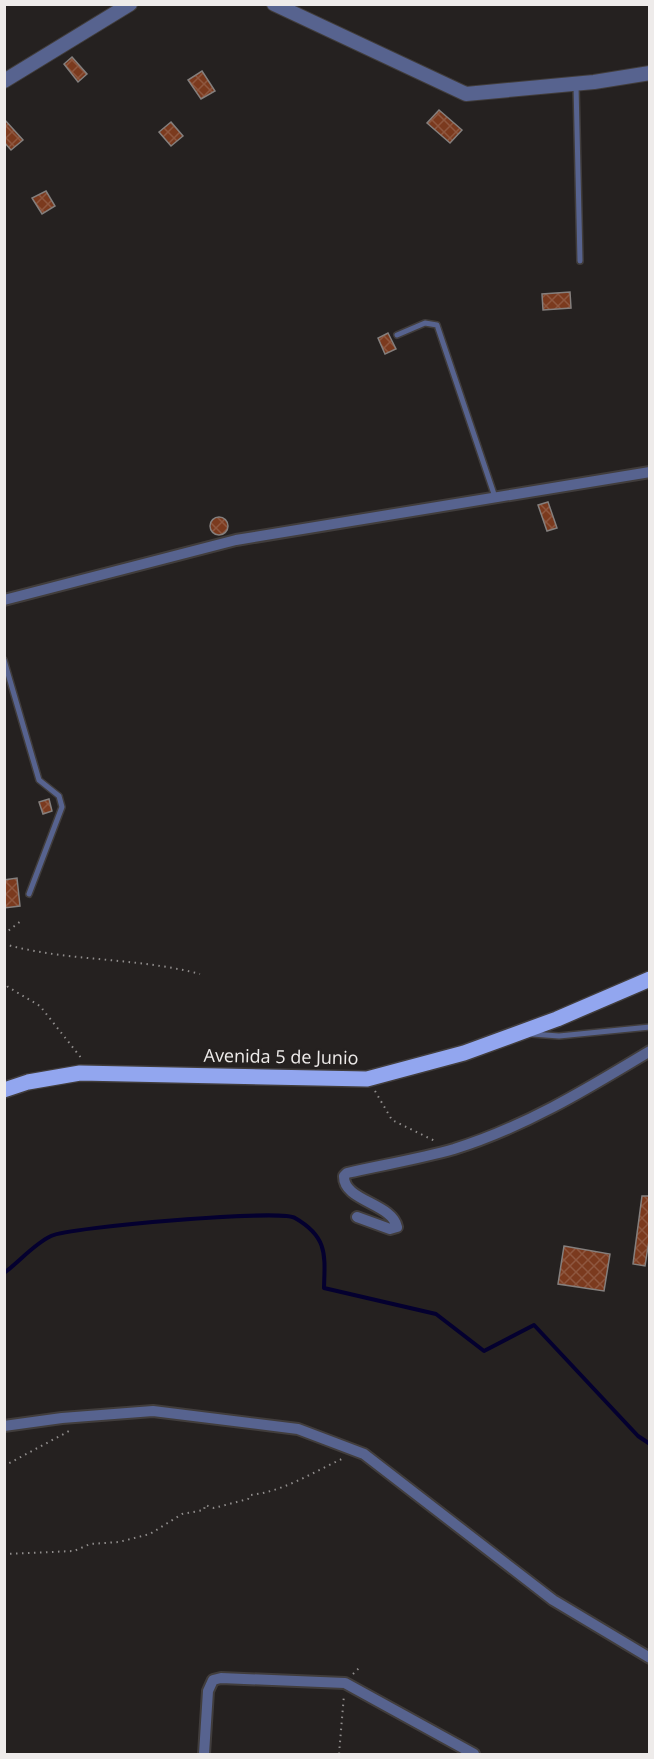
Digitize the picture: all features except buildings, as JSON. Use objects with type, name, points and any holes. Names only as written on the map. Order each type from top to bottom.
[{"type":"main road","name":"Avenida 5 de Junio","points":[[4,1090],[28,1082],[93,1073],[367,1079],[464,1053],[650,979]]},
{"type":"street","points":[[4,81],[130,4]]},
{"type":"street","points":[[274,4],[466,94],[650,73]]},
{"type":"street","points":[[4,600],[236,540],[650,472]]},
{"type":"street","points":[[357,1217],[390,1228],[397,1227],[387,1212],[361,1198],[345,1185],[344,1176],[347,1173],[454,1149],[510,1129],[573,1098],[650,1051]]},
{"type":"street","points":[[4,1426],[63,1418],[153,1411],[298,1429],[357,1452],[402,1482],[553,1600],[650,1658]]},
{"type":"street","points":[[204,1755],[208,1691],[213,1680],[221,1678],[345,1683],[474,1755]]},
{"type":"lane","points":[[576,83],[580,261]]},
{"type":"lane","points":[[397,335],[425,323],[431,322],[437,325],[495,497]]},
{"type":"lane","points":[[4,660],[39,780],[59,796],[62,807],[29,894]]},
{"type":"lane","points":[[517,1033],[559,1036],[650,1027]]},
{"type":"path","points":[[4,934],[21,921]]},
{"type":"path","points":[[4,944],[32,952],[171,966],[200,974]]},
{"type":"path","points":[[4,981],[8,987],[40,1006],[93,1073]]},
{"type":"path","points":[[367,1079],[392,1120],[454,1149]]},
{"type":"path","points":[[4,1466],[77,1426]]},
{"type":"path","points":[[4,1554],[74,1551],[90,1544],[119,1542],[150,1534],[182,1514],[204,1510],[206,1505],[214,1508],[248,1499],[250,1494],[267,1493],[276,1488],[289,1486],[300,1478],[357,1452]]},
{"type":"path","points":[[339,1755],[345,1683],[360,1667]]},
{"type":"waterway","points":[[4,1273],[45,1239],[66,1232],[216,1217],[281,1216],[295,1218],[314,1232],[319,1240],[324,1256],[324,1288],[436,1314],[484,1351],[534,1325],[638,1436],[650,1444]]}]
